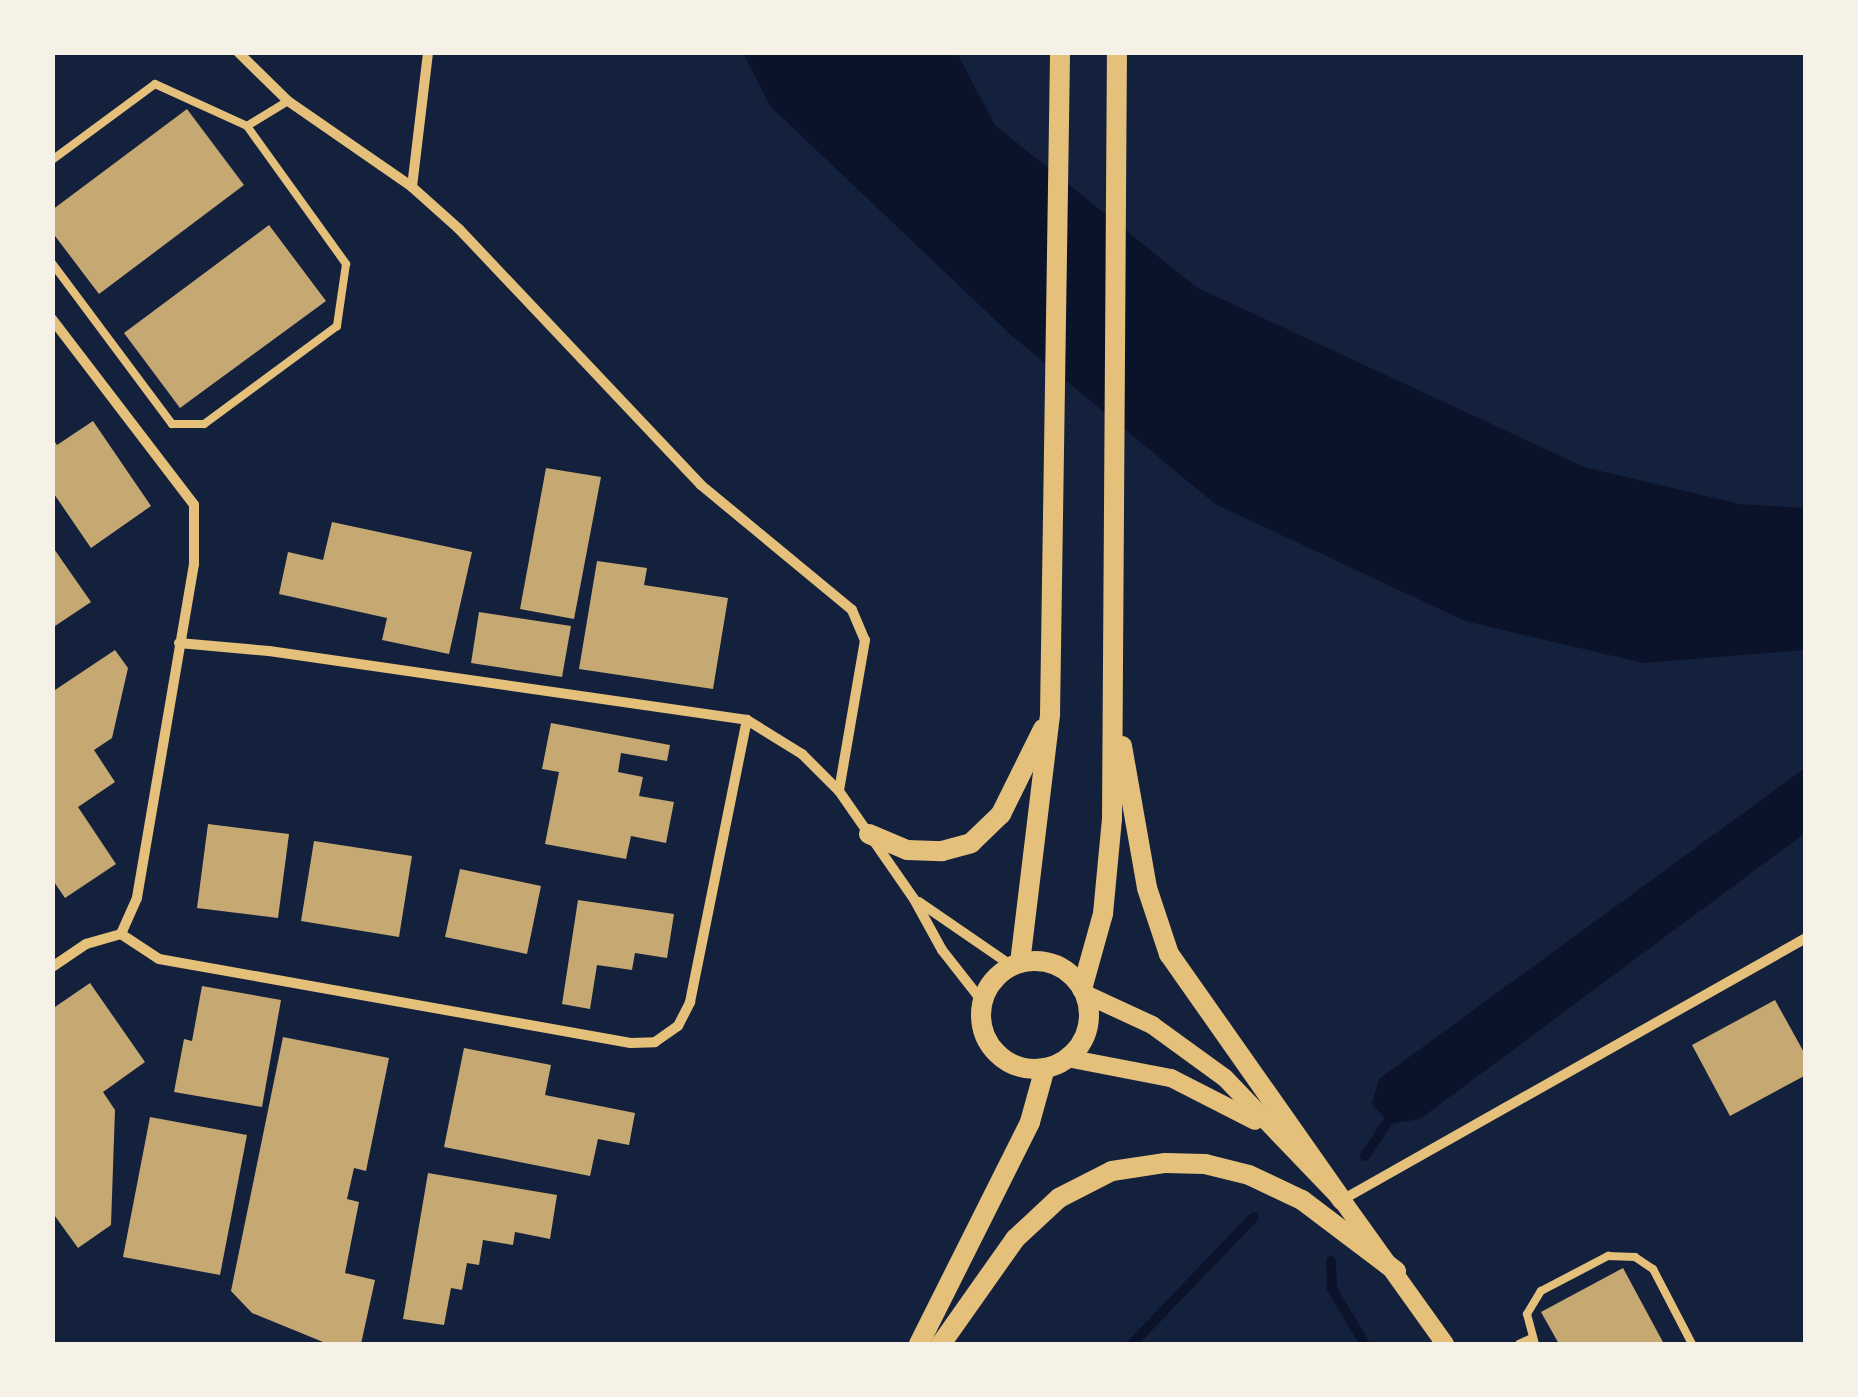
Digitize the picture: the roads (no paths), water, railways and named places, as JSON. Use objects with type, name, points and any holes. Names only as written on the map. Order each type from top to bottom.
[{"type":"main road","points":[[1016,964],[1050,714],[1060,52]]},
{"type":"main road","points":[[1083,992],[1103,914],[1112,818],[1118,52]]},
{"type":"main road","points":[[1114,700],[1146,888],[1170,954],[1342,1200]]},
{"type":"main road","points":[[869,834],[906,850],[942,851],[971,843],[1001,814],[1050,714]]},
{"type":"main road","points":[[1052,963],[1068,972],[1090,1006],[1085,1035],[1067,1058],[1045,1068],[1010,1063],[995,1052],[985,1037],[982,1001],[999,973],[1016,964],[1052,963]]},
{"type":"main road","points":[[919,1344],[1030,1122],[1045,1068]]},
{"type":"main road","points":[[941,1344],[1014,1239],[1059,1198],[1112,1171],[1185,1164],[1249,1174],[1302,1200],[1396,1271]]},
{"type":"street","points":[[238,52],[288,101],[412,187],[459,229],[701,485],[852,610],[865,640],[839,792]]},
{"type":"street","points":[[412,187],[428,52]]},
{"type":"street","points":[[54,325],[194,506],[194,564],[137,898],[121,934]]},
{"type":"street","points":[[179,644],[269,651],[747,720],[802,754],[839,792],[914,899],[942,950],[982,1001]]},
{"type":"street","points":[[52,967],[86,944],[121,934],[160,958],[631,1043],[655,1042],[678,1026],[690,1002],[747,720]]},
{"type":"street","points":[[914,899],[1016,964]]},
{"type":"street","points":[[1342,1200],[1806,938]]},
{"type":"street","points":[[1083,992],[1120,1006],[1224,1078],[1268,1128],[1342,1200],[1445,1344]]},
{"type":"street","points":[[1067,1058],[1171,1078],[1268,1128]]},
{"type":"lane","points":[[52,160],[155,84],[247,126],[346,264],[338,326],[204,424],[172,424],[52,264]]},
{"type":"lane","points":[[247,126],[288,101]]},
{"type":"lane","points":[[1518,1344],[1534,1341],[1526,1314],[1541,1292],[1608,1256],[1635,1257],[1653,1269],[1692,1344]]},
{"type":"water","points":[[743,53],[957,53],[995,125],[1196,287],[1584,467],[1740,504],[1805,508],[1805,650],[1643,663],[1465,621],[1215,504],[1012,336],[770,106]]},
{"type":"water","points":[[1805,768],[1805,833],[1420,1119],[1390,1124],[1372,1104],[1379,1079]]},
{"type":"waterway","points":[[1365,1156],[1395,1111]]},
{"type":"waterway","points":[[1132,1344],[1254,1217]]},
{"type":"waterway","points":[[1331,1261],[1332,1289],[1365,1344]]}]
